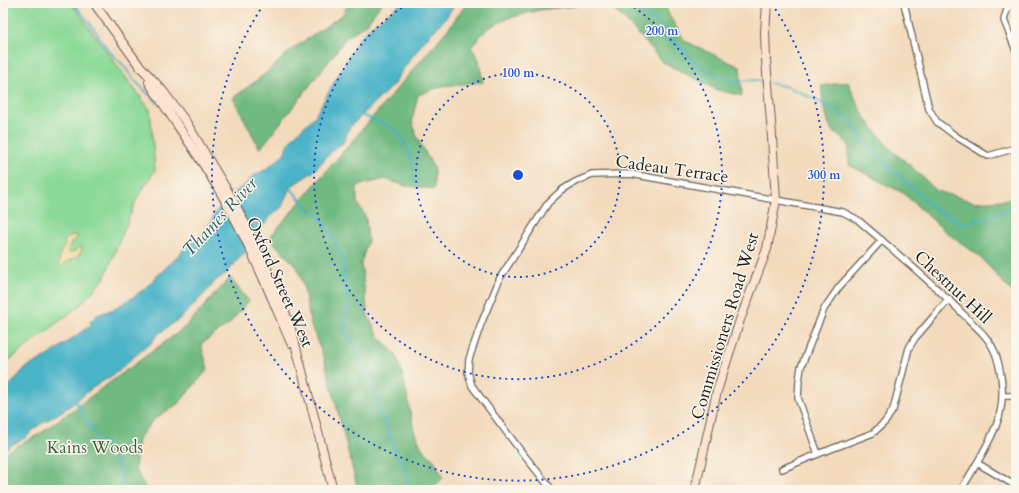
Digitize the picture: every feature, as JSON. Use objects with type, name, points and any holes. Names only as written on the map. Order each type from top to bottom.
[{"type":"main road","name":"Oxford Street West","points":[[94,3],[160,92],[232,212],[262,275],[277,302],[302,370],[333,490]]},
{"type":"main road","name":"Commissioners Road West","points":[[695,490],[717,391],[740,320],[767,249],[776,200],[766,60],[765,32],[767,3]]},
{"type":"street","points":[[904,3],[929,109],[937,122],[957,137],[988,156],[1016,148]]},
{"type":"street","points":[[1014,3],[1007,9],[1004,20],[1016,51]]},
{"type":"street","name":"Cadeau Terrace","points":[[552,490],[472,386],[468,372],[472,346],[500,278],[548,203],[562,190],[575,182],[592,175],[611,173],[631,174],[776,200]]},
{"type":"street","name":"Chestnut Hill","points":[[776,200],[843,212],[858,220],[949,299],[985,336],[996,354],[1003,396],[998,423],[961,490]]},
{"type":"street","points":[[818,454],[798,398],[798,381],[801,367],[824,308],[839,287],[882,240]]},
{"type":"street","points":[[782,469],[873,433],[885,422],[893,410],[909,348],[915,338],[949,299]]},
{"type":"street","points":[[1003,396],[1016,396]]},
{"type":"street","points":[[977,463],[1016,486]]},
{"type":"green space","points":[[3,3],[71,3],[150,110],[155,170],[137,198],[104,279],[79,306],[3,365]]},
{"type":"green space","points":[[349,3],[382,3],[367,23],[346,38],[260,149],[233,98],[265,74],[291,50],[342,15]]},
{"type":"green space","points":[[467,3],[583,3],[575,6],[539,10],[509,18],[488,28],[471,47],[479,60],[483,82],[442,86],[418,95],[412,121],[417,137],[434,169],[434,189],[406,186],[385,179],[357,186],[357,202],[366,218],[368,241],[361,263],[368,316],[379,337],[396,355],[403,376],[414,431],[422,448],[434,460],[443,478],[431,490],[358,490],[324,358],[311,326],[303,284],[297,267],[269,238],[448,29]]},
{"type":"green space","points":[[604,3],[664,3],[670,17],[685,41],[740,67],[742,96],[717,90],[661,61],[644,40],[621,16]]},
{"type":"green space","points":[[848,82],[862,113],[888,147],[937,191],[975,202],[1016,199],[1016,299],[1013,293],[979,256],[945,231],[903,193],[849,165],[849,144],[831,130],[824,109],[821,86]]},
{"type":"green space","name":"Kains Woods","points":[[230,278],[249,301],[229,324],[201,344],[208,369],[179,403],[153,420],[138,439],[135,469],[147,490],[3,490],[3,454],[41,433],[184,328]]},
{"type":"sand","points":[[74,235],[77,235],[77,238],[71,243],[68,251],[69,253],[74,252],[79,246],[82,247],[80,253],[75,258],[67,261],[61,267],[59,264],[60,253],[65,245],[64,241]]},
{"type":"water","name":"Thames River","points":[[402,3],[456,3],[444,20],[424,41],[394,84],[350,127],[343,143],[334,149],[313,172],[290,187],[282,207],[272,215],[261,229],[255,244],[242,255],[226,274],[216,280],[182,317],[157,335],[151,343],[119,371],[91,389],[66,409],[39,425],[25,438],[10,446],[3,453],[3,391],[24,369],[52,353],[88,327],[91,324],[90,322],[97,315],[114,309],[135,296],[177,257],[190,242],[202,235],[227,197],[243,187],[253,176],[265,170],[280,158],[294,136],[315,116],[360,37],[375,23]]},
{"type":"waterway","points":[[73,3],[109,51],[123,65],[136,82],[158,103]]},
{"type":"waterway","points":[[631,3],[640,11],[656,21],[666,35],[700,67],[714,75],[734,81],[757,80],[766,82]]},
{"type":"waterway","points":[[770,83],[788,87],[812,98],[851,121],[866,144],[896,174],[938,211],[952,217],[962,225],[1010,209],[1016,211]]},
{"type":"waterway","points":[[362,115],[391,127],[401,136],[411,161],[414,183]]},
{"type":"waterway","points":[[289,186],[308,209],[317,214],[319,218],[327,225],[340,254],[344,267],[348,311],[345,329],[346,335],[358,353],[370,380],[383,422],[386,425],[397,456],[404,467],[412,490]]},
{"type":"waterway","points":[[73,402],[78,404],[89,425],[91,426],[95,437],[106,446],[115,460],[121,475],[123,490]]}]
